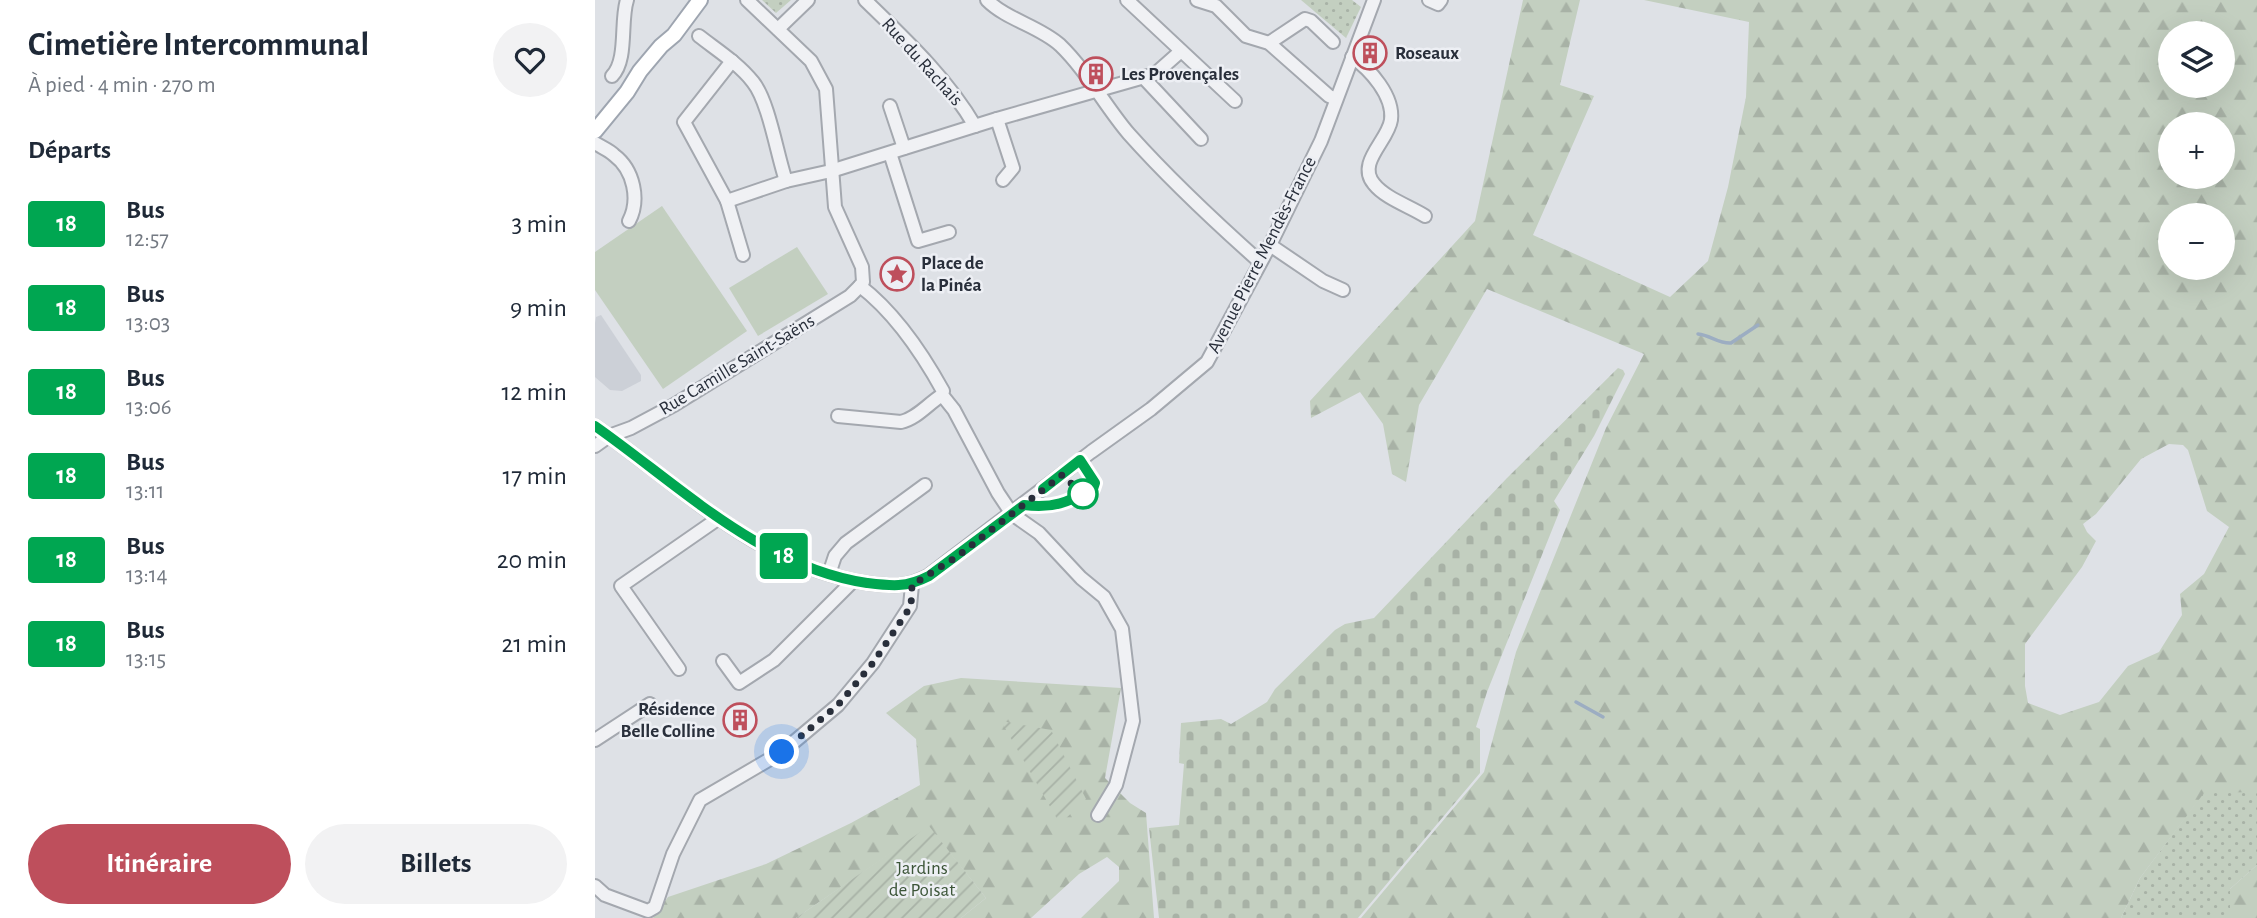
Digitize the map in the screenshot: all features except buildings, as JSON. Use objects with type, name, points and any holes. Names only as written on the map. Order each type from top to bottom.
[{"type":"main road","points":[[595,131],[700,0]]},
{"type":"street","points":[[612,76],[617,71],[621,55],[623,13],[627,0]]},
{"type":"street","points":[[747,0],[811,61],[825,89],[835,207],[862,267],[863,282],[860,286],[882,304],[932,370],[943,391],[942,395],[954,410],[997,493],[1012,514],[1039,533],[1081,578],[1104,597],[1122,629],[1133,721],[1117,783],[1098,815]]},
{"type":"street","points":[[778,29],[808,0]]},
{"type":"street","name":"Rue du Rachais","points":[[865,0],[943,80],[962,103],[975,126]]},
{"type":"street","points":[[987,0],[1061,46],[1127,132],[1206,214],[1260,262]]},
{"type":"street","points":[[1127,0],[1235,101]]},
{"type":"street","points":[[1197,0],[1216,6],[1246,36],[1269,43],[1329,96],[1336,99]]},
{"type":"street","name":"Avenue Pierre Mendès-France","points":[[912,585],[946,564],[1151,409],[1207,362],[1270,245],[1321,141],[1374,0]]},
{"type":"street","points":[[1429,0],[1438,4],[1441,0]]},
{"type":"street","points":[[1269,43],[1305,19],[1311,20],[1333,43]]},
{"type":"street","points":[[699,36],[755,83],[770,121],[776,153],[786,181]]},
{"type":"street","points":[[727,201],[786,181],[831,171],[997,119],[1155,74],[1181,51]]},
{"type":"street","points":[[1352,57],[1366,67],[1380,84],[1391,119],[1368,165],[1371,182],[1384,194],[1425,216]]},
{"type":"street","points":[[732,61],[684,122],[727,201],[743,255]]},
{"type":"street","points":[[1143,77],[1201,139]]},
{"type":"street","points":[[890,106],[904,149]]},
{"type":"street","points":[[997,119],[1013,168],[1003,180]]},
{"type":"street","points":[[595,143],[614,154],[629,172],[636,208],[629,221]]},
{"type":"street","points":[[890,153],[918,241],[949,232]]},
{"type":"street","points":[[1270,245],[1323,281],[1343,290]]},
{"type":"street","name":"Rue Camille Saint-Saëns","points":[[595,446],[609,436],[631,428],[674,405],[850,296],[860,286]]},
{"type":"street","points":[[838,416],[901,422],[910,420],[942,395]]},
{"type":"street","points":[[595,426],[719,518],[781,554],[853,581],[887,586],[912,585],[911,606],[873,663],[838,705],[782,752],[701,800],[673,854],[655,908],[648,911],[605,895],[595,886]]},
{"type":"street","points":[[829,574],[835,556],[846,543],[925,485]]},
{"type":"street","points":[[679,669],[621,586],[719,518]]},
{"type":"street","points":[[723,661],[739,683],[774,660],[853,581]]},
{"type":"street","points":[[595,740],[650,704]]},
{"type":"shaded area","points":[[601,315],[641,375],[641,381],[622,391],[610,390],[595,377],[595,323],[596,317]]},
{"type":"green space","points":[[762,0],[791,0],[776,13]]},
{"type":"green space","points":[[1301,0],[1352,0],[1361,7],[1346,38]]},
{"type":"green space","points":[[1523,0],[1580,0],[1560,85],[1594,96],[1533,235],[1670,297],[1708,261],[1728,187],[1746,97],[1749,22],[1644,0],[2257,0],[2257,792],[2204,793],[2140,878],[2121,918],[1361,918],[1484,772],[1516,652],[1606,428],[1644,354],[1487,289],[1419,405],[1406,482],[1392,474],[1383,424],[1360,392],[1311,418],[1310,401],[1475,221]],"holes":[[[2169,444],[2183,445],[2188,450],[2207,511],[2229,527],[2204,574],[2180,594],[2182,615],[2159,652],[2128,666],[2099,702],[2060,715],[2028,703],[2025,686],[2025,644],[2082,567],[2096,541],[2083,524],[2096,514],[2141,459]]]},
{"type":"green space","points":[[662,206],[747,331],[663,389],[595,290],[595,252]]},
{"type":"green space","points":[[797,247],[828,294],[758,336],[729,288]]},
{"type":"green space","points":[[1618,368],[1625,374],[1594,436],[1554,501],[1560,510],[1487,692],[1476,727],[1480,729],[1480,773],[1358,918],[1159,918],[1149,828],[1179,825],[1184,764],[1179,763],[1181,723],[1221,719],[1231,724],[1267,702],[1275,689],[1335,630],[1345,624],[1374,618],[1507,478]]},
{"type":"green space","points":[[961,678],[1121,688],[1105,778],[1130,803],[1146,813],[1154,918],[1081,918],[1119,881],[1119,867],[1107,857],[1079,874],[1031,918],[961,918],[986,898],[929,827],[796,918],[653,918],[668,897],[766,864],[851,823],[920,785],[916,739],[886,713],[924,686]]},
{"type":"green space","points":[[1001,721],[1051,730],[1086,799],[1060,824]]},
{"type":"green space","points":[[2204,792],[2257,792],[2257,865],[2230,889],[2230,918],[2121,918],[2140,878]]},
{"type":"green space","name":"Jardins de Poisat","points":[[929,826],[986,898],[961,918],[796,918]]},
{"type":"green space","points":[[2257,865],[2257,918],[2230,918],[2230,889]]},
{"type":"waterway","points":[[1698,334],[1731,343],[1758,325]]},
{"type":"waterway","points":[[1576,702],[1603,717]]},
{"type":"bus line","name":"18","points":[[595,426],[683,493],[764,545],[829,574],[887,586],[912,585],[929,576],[1024,505],[1039,507],[1065,504],[1093,489],[1095,483],[1080,460],[1043,489]]},
{"type":"place","name":"Roseaux","points":[[1370,53]]},
{"type":"place","name":"Les Provençales","points":[[1096,74]]},
{"type":"place","name":"Place de la Pinéa","points":[[897,274]]},
{"type":"place","name":"Résidence Belle Colline","points":[[740,720]]},
{"type":"route","points":[[782,752],[838,705],[873,663],[911,606],[912,585],[955,558],[1062,475],[1083,494]]}]
